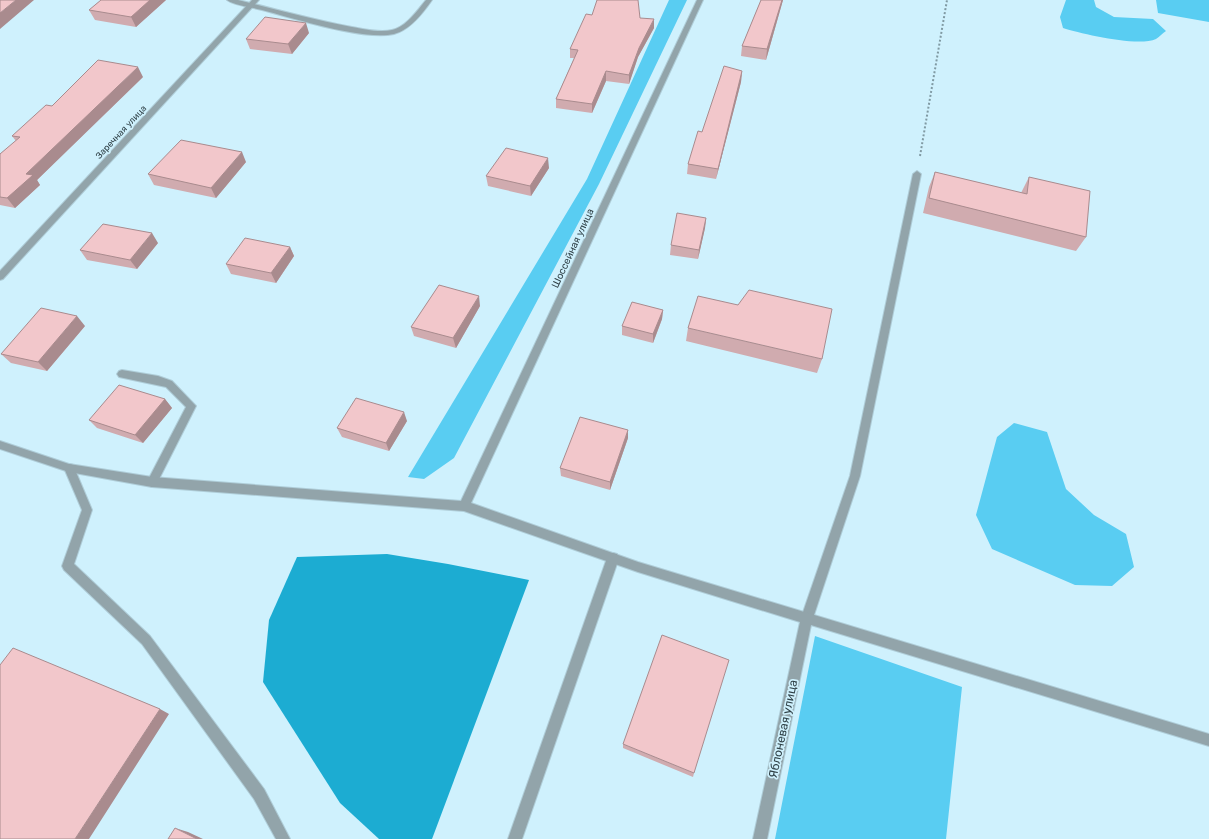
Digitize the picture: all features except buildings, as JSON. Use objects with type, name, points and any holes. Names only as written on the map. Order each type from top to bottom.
[{"type":"street","points":[[230,0],[254,2],[364,32],[393,32],[416,17],[429,0]]},
{"type":"street","name":"Шоссейная улица","points":[[464,506],[700,0]]},
{"type":"street","name":"Заречная улица","points":[[0,277],[254,2]]},
{"type":"street","name":"Яблоневая улица","points":[[760,839],[807,618],[855,476],[917,174]]},
{"type":"street","points":[[122,374],[158,380],[169,384],[191,406],[152,482]]},
{"type":"street","points":[[0,445],[70,468],[152,482],[464,506],[613,558],[1209,740]]},
{"type":"street","points":[[70,468],[87,510],[68,566],[146,640],[259,794],[283,839]]},
{"type":"street","points":[[515,839],[613,558]]},
{"type":"path","points":[[917,174],[947,0]]},
{"type":"shaded area","points":[[669,0],[687,0],[599,184],[454,458],[424,479],[408,477],[587,179]]},
{"type":"shaded area","points":[[1066,0],[1094,0],[1096,7],[1114,17],[1153,19],[1166,31],[1156,39],[1137,42],[1110,39],[1063,28],[1060,17]]},
{"type":"shaded area","points":[[1156,0],[1209,0],[1209,22],[1158,13]]},
{"type":"shaded area","points":[[1014,423],[1047,432],[1066,489],[1094,515],[1126,534],[1134,567],[1112,586],[1075,585],[992,549],[976,515],[997,437]]},
{"type":"shaded area","points":[[387,554],[529,580],[432,839],[379,839],[340,803],[263,682],[269,620],[297,557]]},
{"type":"shaded area","points":[[815,636],[962,687],[946,839],[775,839]]}]
